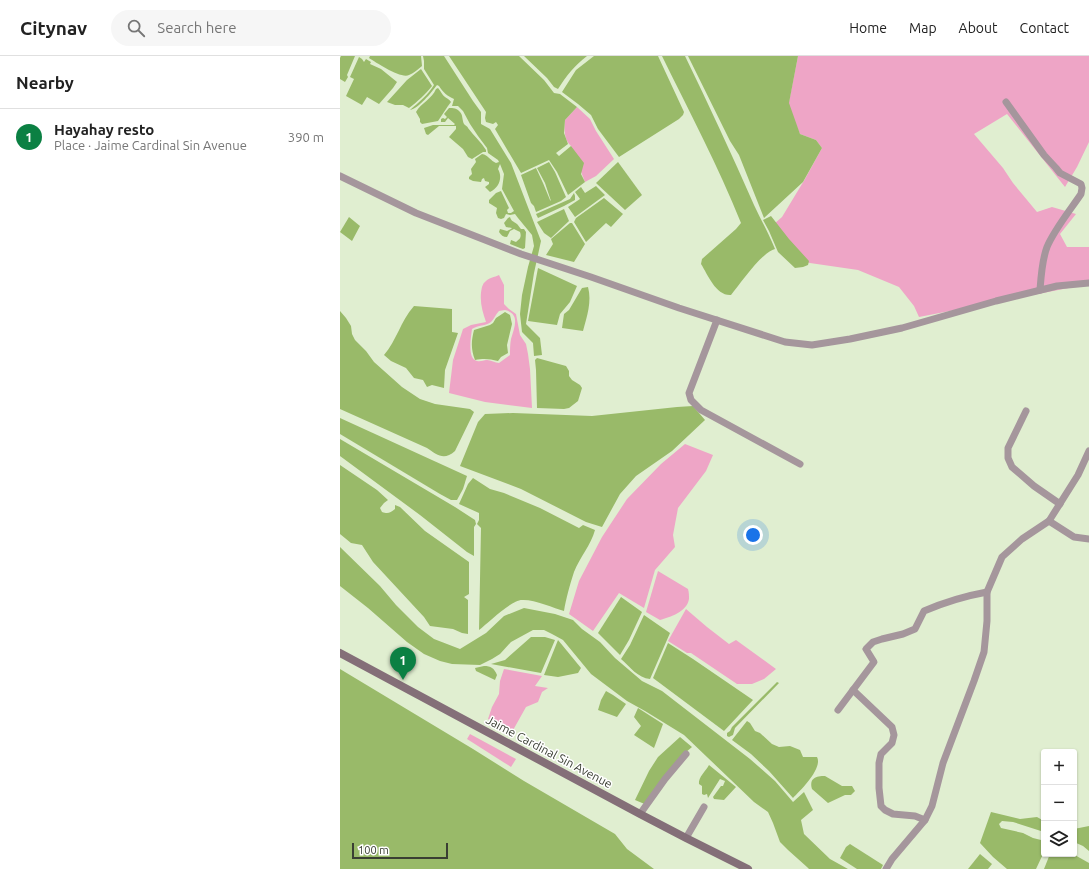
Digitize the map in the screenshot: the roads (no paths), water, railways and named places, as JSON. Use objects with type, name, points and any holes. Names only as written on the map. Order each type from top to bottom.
[{"type":"main road","name":"Jaime Cardinal Sin Avenue","points":[[340,653],[640,814],[748,869]]},
{"type":"street","points":[[1006,102],[1032,140],[1060,173],[1081,184],[1082,188],[1081,194],[1051,239],[1047,248],[1041,273],[1040,290]]},
{"type":"street","points":[[340,176],[416,212],[521,254],[591,276],[680,308],[785,342],[812,345],[902,328],[996,300],[1057,286],[1089,283]]},
{"type":"street","points":[[717,320],[689,392],[691,400],[701,410],[800,464]]},
{"type":"street","points":[[1026,411],[1008,448],[1008,458],[1012,467],[1034,486],[1060,504]]},
{"type":"street","points":[[886,869],[892,859],[925,820],[932,806],[943,763],[984,652],[987,592],[1002,557],[1022,539],[1049,521],[1078,475],[1089,451]]},
{"type":"street","points":[[1049,521],[1074,537],[1089,539]]},
{"type":"street","points":[[838,710],[874,662],[866,649],[873,642],[903,634],[915,629],[924,611],[961,597],[987,592]]},
{"type":"street","points":[[853,690],[892,727],[894,735],[892,743],[881,754],[879,763],[881,806],[893,814],[915,816],[925,820]]},
{"type":"street","points":[[640,814],[665,779],[686,754]]},
{"type":"street","points":[[686,838],[704,807]]},
{"type":"place","name":"Hayahay resto","points":[[403,680]]}]
